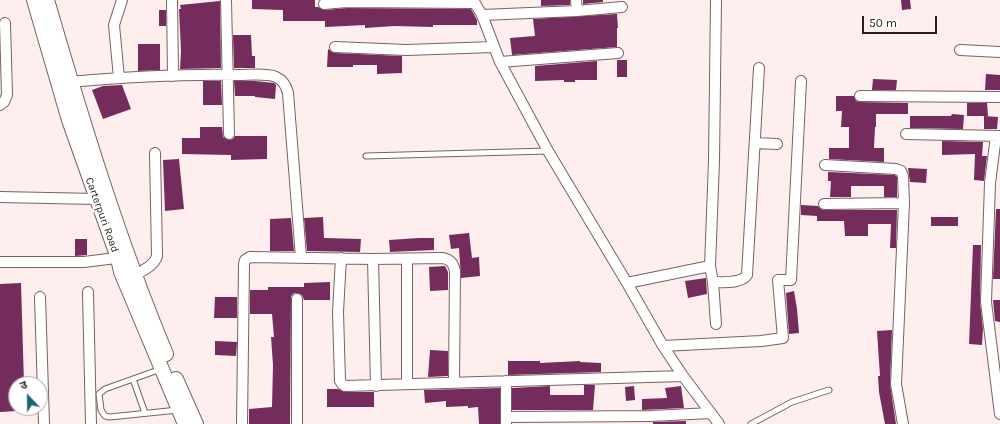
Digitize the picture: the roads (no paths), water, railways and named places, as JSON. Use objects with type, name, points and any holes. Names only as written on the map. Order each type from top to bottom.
[{"type":"main road","name":"Carterpuri Road","points":[[34,0],[64,81]]},
{"type":"main road","name":"Carterpuri Road","points":[[47,0],[64,81],[69,120],[102,197],[122,257],[135,275],[159,338],[196,424]]},
{"type":"main road","name":"Carterpuri Road","points":[[122,257],[121,272],[184,424]]},
{"type":"street","points":[[119,78],[114,25],[122,0]]},
{"type":"street","points":[[172,0],[173,76]]},
{"type":"street","points":[[226,0],[229,134]]},
{"type":"street","points":[[576,0],[577,11]]},
{"type":"street","points":[[716,0],[714,161],[710,266],[713,282],[716,324]]},
{"type":"street","points":[[324,4],[340,2],[474,2],[482,15],[500,62],[548,151],[627,282],[663,346],[683,376],[719,424]]},
{"type":"street","points":[[482,15],[577,11],[622,7]]},
{"type":"street","points":[[0,105],[4,102],[7,95],[5,23]]},
{"type":"street","points":[[335,47],[406,50],[494,47]]},
{"type":"street","points":[[960,50],[1000,52]]},
{"type":"street","points":[[500,62],[618,53]]},
{"type":"street","points":[[713,282],[740,281],[745,279],[747,275],[759,68]]},
{"type":"street","points":[[64,81],[228,75],[274,76],[281,80],[286,86],[288,93],[301,257]]},
{"type":"street","points":[[663,346],[761,341],[783,338],[778,280],[791,280],[801,81]]},
{"type":"street","points":[[860,96],[1000,97]]},
{"type":"street","points":[[906,134],[998,136],[987,310],[1000,414]]},
{"type":"street","points":[[755,143],[777,144]]},
{"type":"street","points":[[135,275],[151,266],[155,262],[157,256],[155,153]]},
{"type":"street","points":[[825,165],[896,169],[900,171],[903,176],[904,203],[896,384],[903,424]]},
{"type":"street","points":[[0,197],[102,197]]},
{"type":"street","points":[[824,204],[904,203]]},
{"type":"street","points":[[0,262],[84,262],[122,257]]},
{"type":"street","points":[[242,424],[243,290],[245,260],[250,257],[448,259],[454,264],[455,271],[454,382]]},
{"type":"street","points":[[341,258],[338,312],[340,381],[345,386],[683,376]]},
{"type":"street","points":[[373,259],[376,386]]},
{"type":"street","points":[[407,259],[407,384]]},
{"type":"street","points":[[627,282],[710,266]]},
{"type":"street","points":[[88,292],[91,424]]},
{"type":"street","points":[[40,297],[44,424]]},
{"type":"street","points":[[297,299],[297,424]]},
{"type":"street","points":[[506,381],[506,420],[651,420],[711,413]]},
{"type":"lane","points":[[366,156],[548,151]]},
{"type":"lane","points":[[162,369],[105,390],[99,394],[101,410],[105,416],[110,417],[179,410]]},
{"type":"lane","points":[[133,379],[145,413]]},
{"type":"lane","points":[[751,424],[792,402],[829,390]]}]
